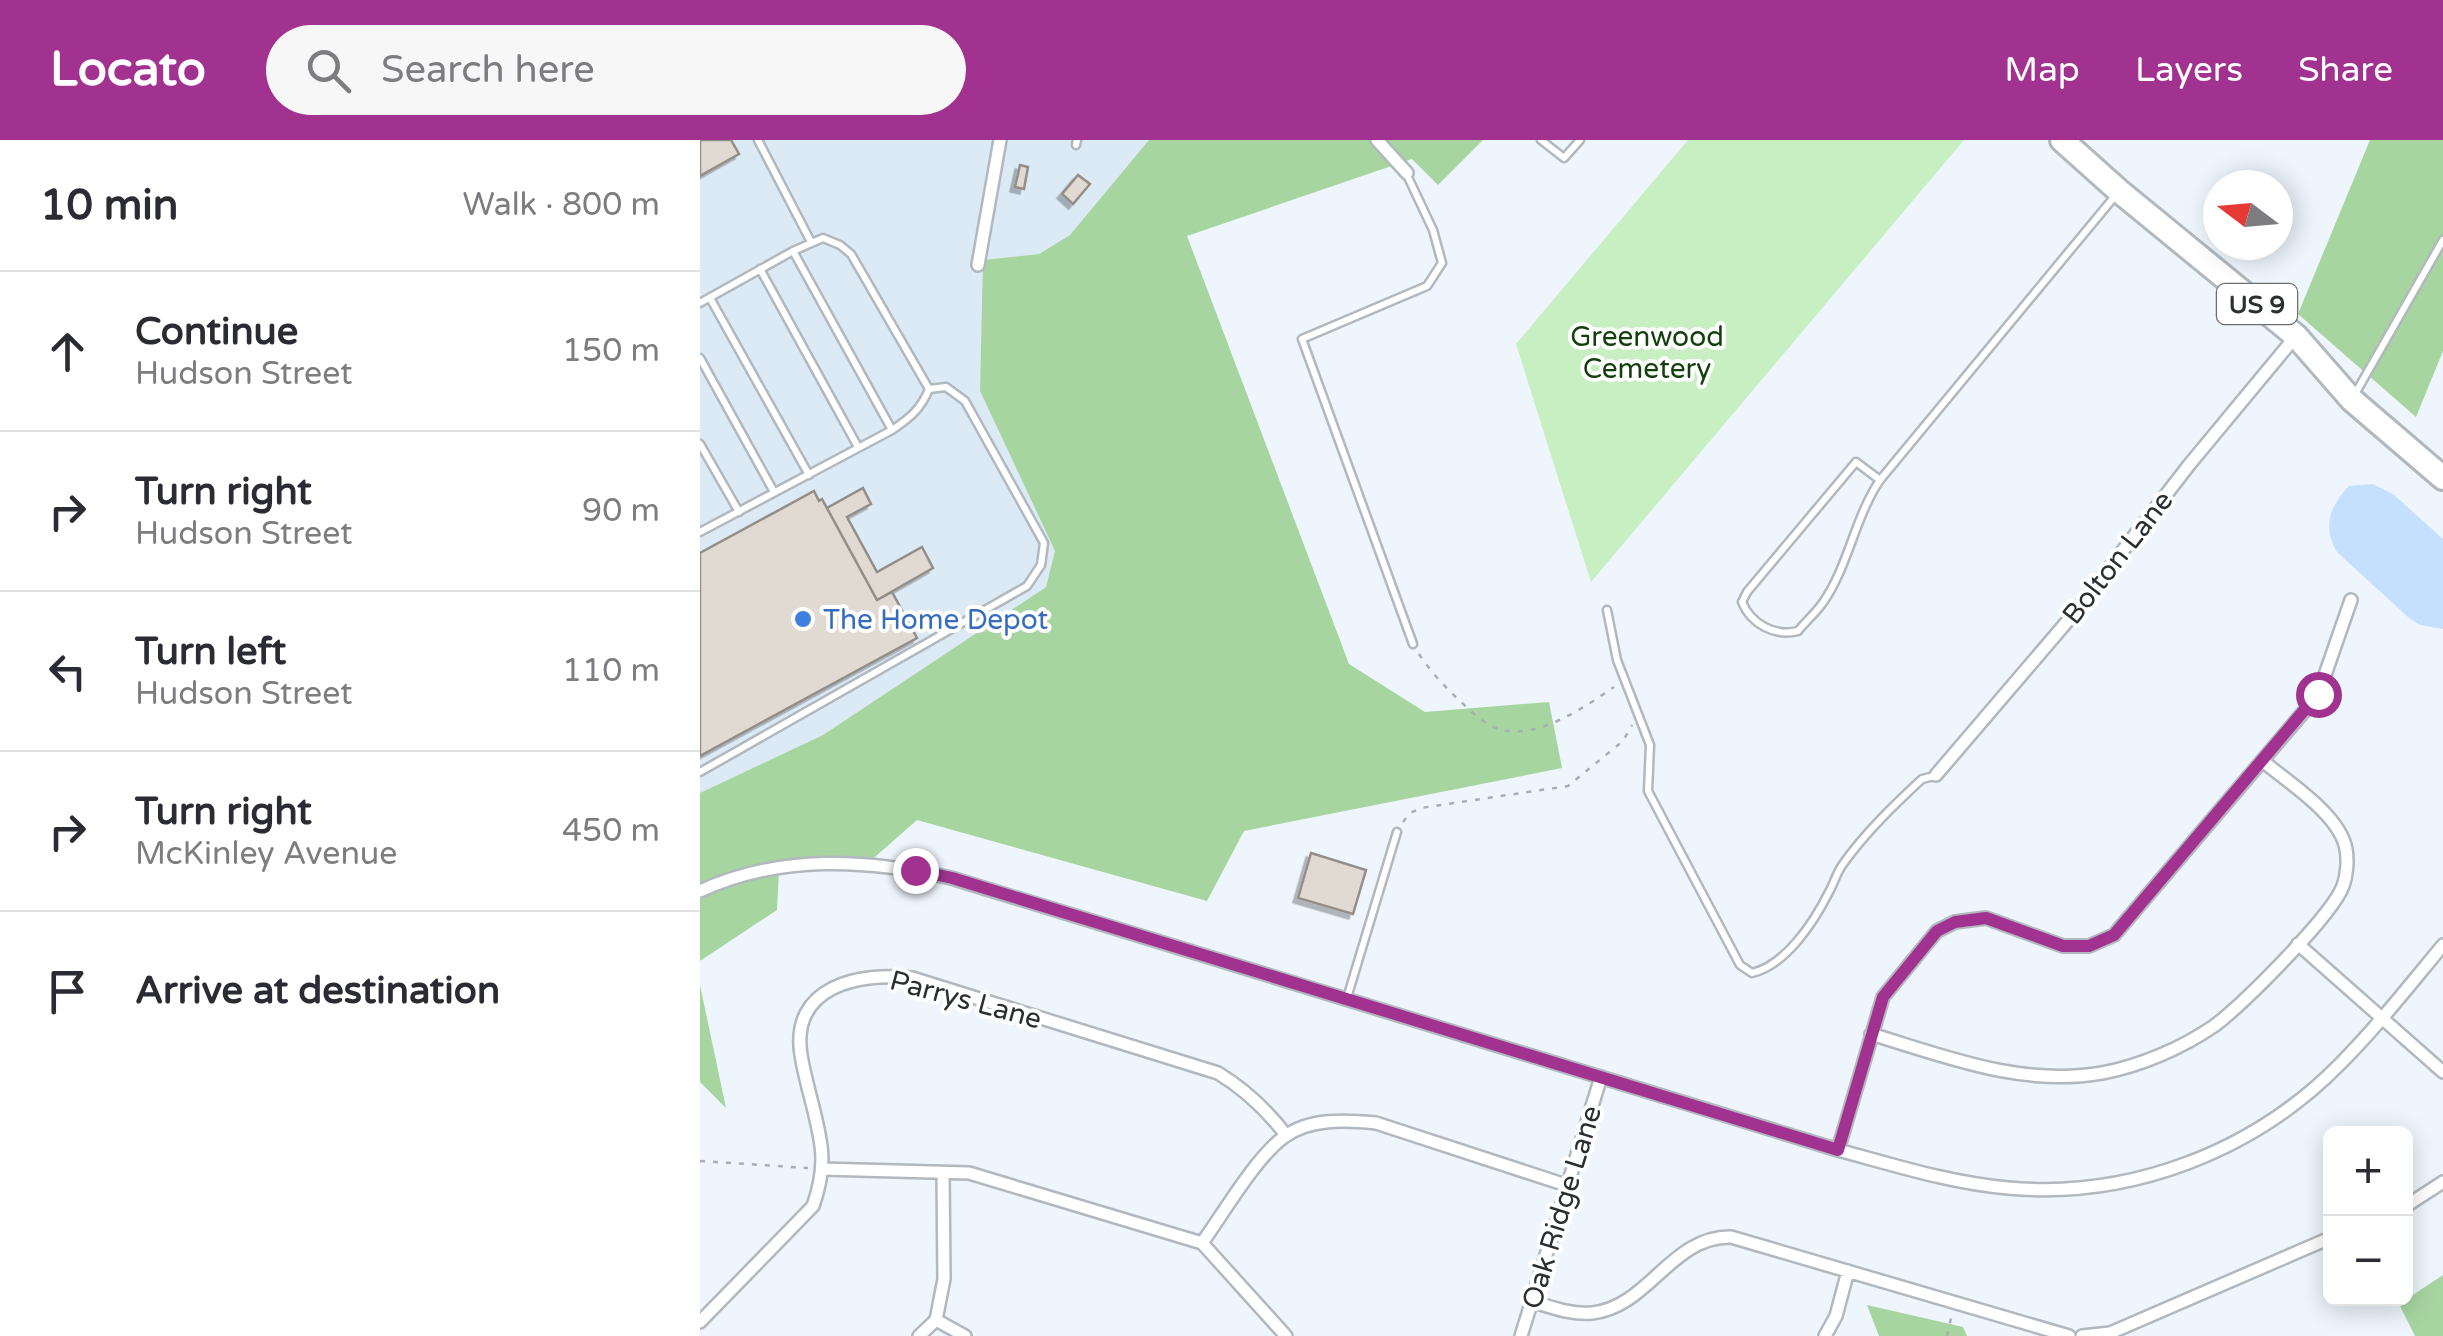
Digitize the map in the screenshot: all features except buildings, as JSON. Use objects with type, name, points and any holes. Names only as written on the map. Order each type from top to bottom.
[{"type":"highway","name":"US 9","points":[[2062,140],[2296,336],[2352,400],[2443,478]]},
{"type":"street","points":[[978,265],[1000,140]]},
{"type":"street","points":[[1377,140],[1406,174]]},
{"type":"street","name":"Bolton Lane","points":[[1936,775],[2077,610],[2189,465],[2296,336]]},
{"type":"street","points":[[1838,1150],[1871,1034],[1890,986],[1937,931],[1955,922],[1986,918],[2063,946],[2089,946],[2114,935],[2318,694],[2351,600]]},
{"type":"street","points":[[1871,1034],[2004,1073],[2069,1076],[2104,1072],[2158,1056],[2213,1026],[2247,998],[2298,944],[2342,888],[2347,868],[2346,848],[2332,819],[2264,762]]},
{"type":"street","points":[[700,891],[768,868],[848,862],[952,878],[1838,1150],[1933,1176],[2008,1188],[2059,1190],[2124,1182],[2185,1166],[2244,1140],[2336,1068],[2443,945]]},
{"type":"street","points":[[2298,944],[2443,1072]]},
{"type":"street","name":"Parrys Lane","points":[[700,1322],[813,1206],[822,1169],[821,1147],[800,1036],[814,1001],[832,988],[881,975],[912,978],[1218,1073],[1266,1109],[1286,1135]]},
{"type":"street","name":"Oak Ridge Lane","points":[[1521,1336],[1601,1077]]},
{"type":"street","points":[[1202,1243],[1267,1152],[1286,1135],[1319,1123],[1376,1123],[1569,1186]]},
{"type":"street","points":[[822,1169],[969,1173],[1202,1243],[1286,1336]]},
{"type":"street","points":[[919,1336],[936,1320],[944,1279],[943,1172]]},
{"type":"street","points":[[2413,1201],[2443,1182]]},
{"type":"street","points":[[1531,1301],[1578,1313],[1613,1308],[1688,1248],[1719,1237],[1743,1239],[2069,1336]]},
{"type":"street","points":[[2082,1336],[2110,1334],[2323,1241]]},
{"type":"street","points":[[1825,1336],[1836,1316],[1848,1271]]},
{"type":"street","points":[[936,1320],[966,1336]]},
{"type":"lane","points":[[758,140],[811,242]]},
{"type":"lane","points":[[1541,140],[1564,158],[1580,140]]},
{"type":"lane","points":[[1406,174],[1433,230],[1442,263],[1427,286],[1302,339],[1412,644]]},
{"type":"lane","points":[[1880,480],[1856,462],[1747,592],[1742,602],[1745,609],[1767,630],[1798,630],[1825,600],[1866,501],[1880,480],[2119,191]]},
{"type":"lane","points":[[700,303],[792,250],[822,238],[840,244],[851,254],[929,389]]},
{"type":"lane","points":[[2352,400],[2443,240]]},
{"type":"lane","points":[[792,250],[892,430]]},
{"type":"lane","points":[[760,269],[858,448]]},
{"type":"lane","points":[[710,298],[808,474]]},
{"type":"lane","points":[[700,358],[775,492]]},
{"type":"lane","points":[[700,772],[1027,586],[1041,565],[1044,542],[965,401],[946,387],[929,389]]},
{"type":"lane","points":[[700,532],[892,430],[923,404],[929,389]]},
{"type":"lane","points":[[700,444],[739,512]]},
{"type":"lane","points":[[1607,610],[1625,680],[1650,746],[1648,791],[1740,964],[1752,973],[1782,958],[1821,908],[1840,868],[1859,844],[1922,779],[1936,775]]},
{"type":"lane","points":[[1347,999],[1397,832]]},
{"type":"path","points":[[1412,644],[1427,667],[1467,707],[1486,723],[1512,731],[1561,721],[1625,680]]},
{"type":"path","points":[[1397,832],[1410,813],[1421,808],[1576,782],[1623,740],[1638,710]]},
{"type":"path","points":[[700,1161],[822,1169]]},
{"type":"path","points":[[1946,1336],[1951,1318]]},
{"type":"shaded area","points":[[700,140],[1004,140],[995,198],[1007,140],[1149,140],[1070,235],[1039,254],[984,260],[980,391],[1055,551],[1046,587],[823,735],[700,793]]},
{"type":"green space","points":[[1149,140],[1483,140],[1438,185],[1412,159],[1187,236],[1349,664],[1425,712],[1549,702],[1562,768],[1244,831],[1207,901],[917,820],[868,863],[779,870],[777,910],[700,961],[700,793],[823,735],[1046,587],[1055,551],[980,391],[983,260],[1039,254],[1070,235]]},
{"type":"green space","name":"Greenwood Cemetery","points":[[1688,140],[1964,140],[1591,582],[1516,344]]},
{"type":"green space","points":[[2370,140],[2443,140],[2443,351],[2416,417],[2298,314]]},
{"type":"green space","points":[[700,985],[726,1108],[700,1082]]},
{"type":"green space","points":[[2443,1275],[2443,1336],[2415,1336],[2400,1306],[2413,1306],[2413,1295]]},
{"type":"green space","points":[[1867,1305],[1963,1327],[1967,1336],[1879,1336]]},
{"type":"water","points":[[2373,484],[2394,495],[2443,539],[2443,629],[2420,625],[2408,617],[2332,543],[2329,525],[2337,501],[2349,486]]},
{"type":"place","name":"The Home Depot","points":[[803,619]]},
{"type":"route","points":[[915,870],[952,878],[1838,1150],[1883,997],[1937,931],[1955,922],[1986,918],[2063,946],[2089,946],[2114,935],[2318,694]]}]
